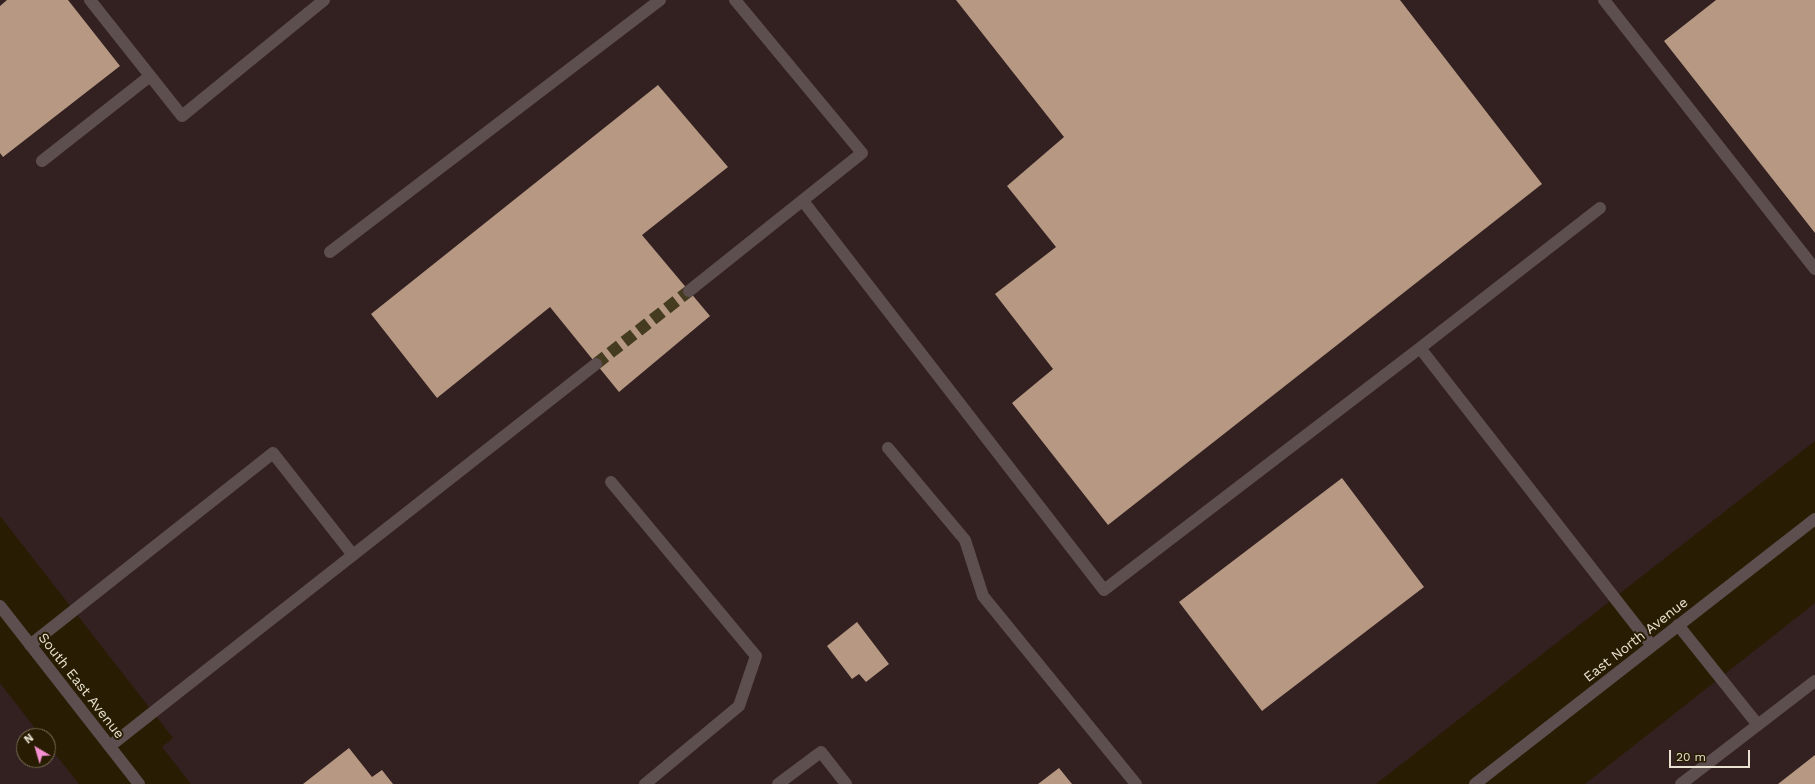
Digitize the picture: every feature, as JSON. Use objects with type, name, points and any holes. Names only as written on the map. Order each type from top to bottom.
[{"type":"street","points":[[90,0],[182,116],[324,0]]},
{"type":"street","points":[[330,252],[660,0]]},
{"type":"street","points":[[689,291],[862,153],[735,0]]},
{"type":"street","points":[[1604,0],[1815,269]]},
{"type":"street","points":[[42,161],[150,76]]},
{"type":"street","points":[[803,201],[1104,590],[1600,208]]},
{"type":"street","points":[[1420,348],[1652,646]]},
{"type":"street","points":[[110,746],[596,364]]},
{"type":"street","points":[[888,448],[965,540],[983,596],[1136,784]]},
{"type":"street","points":[[30,645],[273,453],[353,555]]},
{"type":"street","points":[[612,482],[756,656],[738,706],[645,784]]},
{"type":"street","name":"East North Avenue","points":[[1475,784],[1815,519]]},
{"type":"street","name":"South East Avenue","points":[[0,606],[139,784]]},
{"type":"street","points":[[1678,625],[1758,725]]},
{"type":"street","points":[[1681,784],[1815,682]]},
{"type":"street","points":[[778,784],[821,752],[846,784]]},
{"type":"shaded area","points":[[0,0],[1815,0],[1815,441],[1376,784],[191,784],[162,747],[173,738],[0,516]]},
{"type":"shaded area","points":[[1815,603],[1815,784],[1585,784]]},
{"type":"shaded area","points":[[0,683],[35,728],[16,728],[16,768],[56,768],[56,755],[79,784],[0,784]]},
{"type":"building","points":[[7,0],[68,0],[120,66],[3,157],[0,153],[0,6]]},
{"type":"building","points":[[956,0],[1400,0],[1542,184],[1108,525],[1012,403],[1053,369],[995,294],[1056,247],[1007,186],[1064,137]]},
{"type":"building","points":[[1716,0],[1815,0],[1815,233],[1664,41]]},
{"type":"building","points":[[658,85],[728,167],[642,235],[710,316],[619,392],[550,307],[437,398],[371,314]]},
{"type":"building","points":[[1342,478],[1424,587],[1262,711],[1179,602]]},
{"type":"building","points":[[857,622],[889,664],[866,682],[859,674],[852,679],[827,646]]},
{"type":"building","points":[[349,748],[372,777],[382,770],[393,784],[303,784]]},
{"type":"building","points":[[1815,755],[1815,784],[1778,784]]},
{"type":"building","points":[[1059,768],[1072,784],[1038,784]]},
{"type":"tunnel","points":[[596,364],[689,291]]}]
